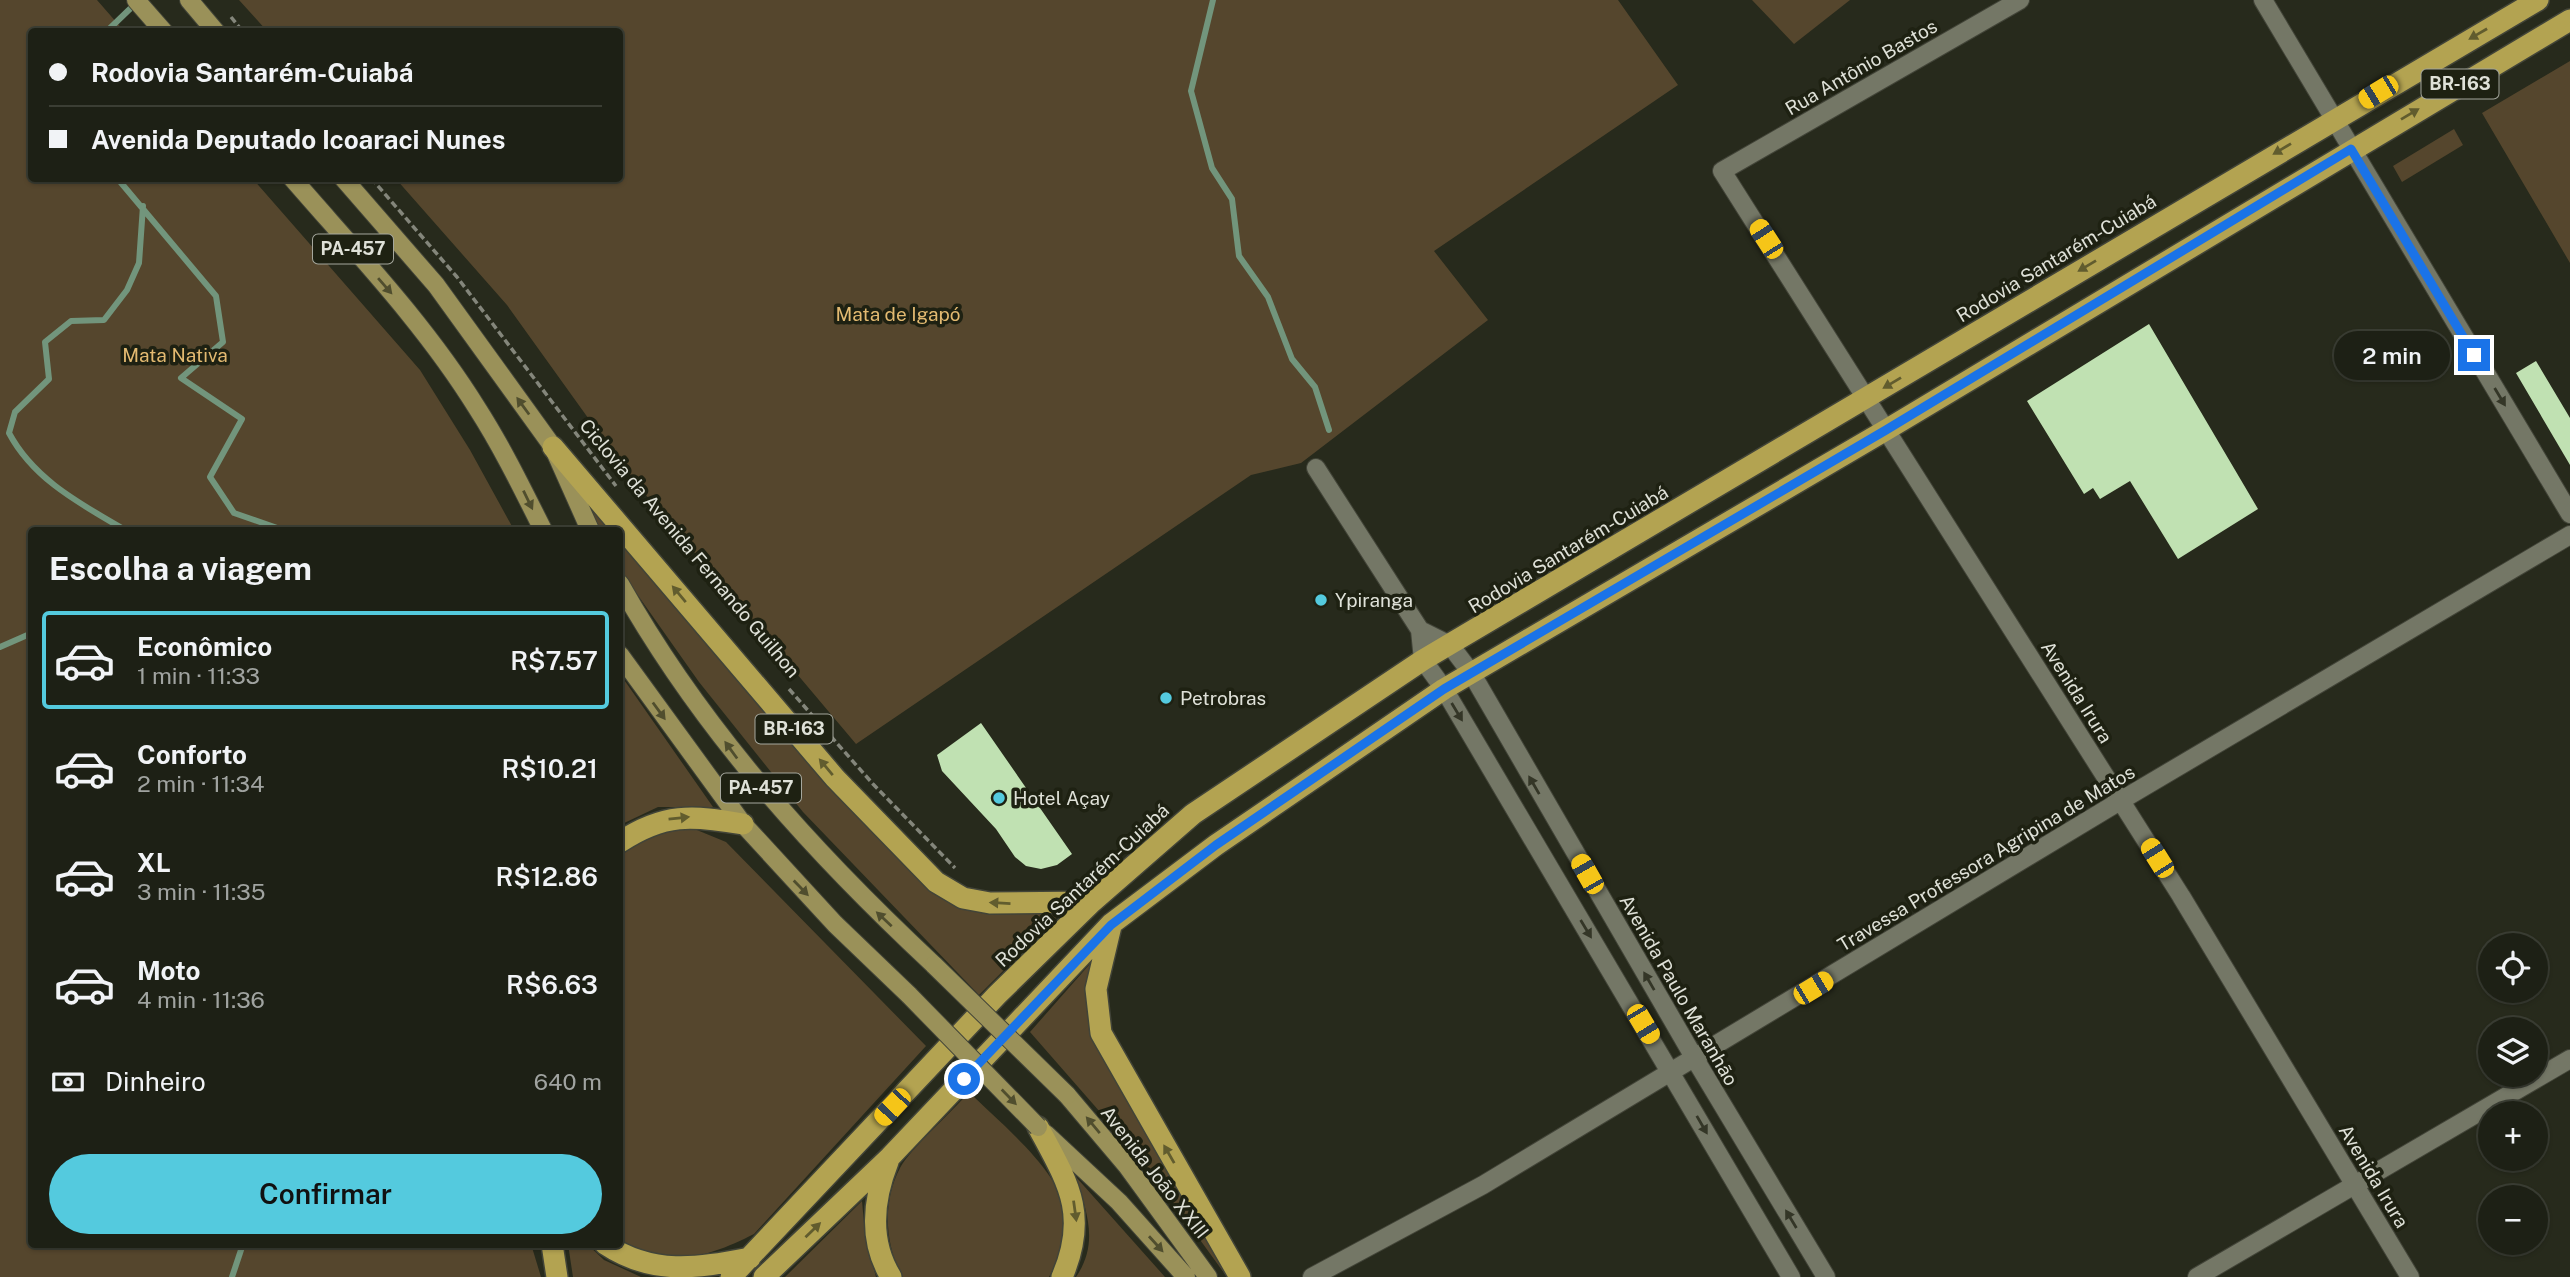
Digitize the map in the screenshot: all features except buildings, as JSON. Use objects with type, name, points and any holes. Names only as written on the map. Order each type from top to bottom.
[{"type":"highway","name":"Rodovia Santarém-Cuiabá","points":[[731,1277],[997,995],[1092,902],[1193,814],[1423,660],[2538,0]]},
{"type":"highway","name":"BR-163","points":[[764,1277],[890,1157],[1111,925],[1216,845],[1444,689],[1886,430],[2570,20]]},
{"type":"highway","name":"BR-163","points":[[553,447],[621,527]]},
{"type":"highway","name":"BR-163","points":[[623,529],[835,778],[936,882],[963,898],[990,903],[1092,902]]},
{"type":"highway","points":[[623,840],[649,824],[665,820],[699,816],[743,824]]},
{"type":"highway","points":[[1111,925],[1096,989],[1101,1032],[1240,1277]]},
{"type":"highway","points":[[1038,1127],[1074,1201],[1077,1226],[1073,1251],[1062,1277]]},
{"type":"highway","name":"BR-163","points":[[890,1157],[878,1188],[876,1239],[891,1277]]},
{"type":"highway","points":[[553,1248],[558,1277]]},
{"type":"highway","points":[[613,1248],[649,1266],[704,1267],[752,1257]]},
{"type":"main road","points":[[136,0],[161,28]]},
{"type":"main road","points":[[189,0],[213,28]]},
{"type":"main road","name":"PA-457","points":[[295,182],[414,319],[475,405],[509,461],[542,527]]},
{"type":"main road","name":"PA-457","points":[[346,182],[436,285],[553,447],[589,527]]},
{"type":"main road","name":"Avenida João XXIII","points":[[623,589],[649,636],[746,771],[814,849],[1067,1095],[1127,1166],[1208,1277]]},
{"type":"main road","name":"PA-457","points":[[623,659],[743,824],[835,924],[909,995],[1038,1127]]},
{"type":"main road","points":[[1038,1127],[1119,1202],[1186,1277]]},
{"type":"street","name":"Rua Antônio Bastos","points":[[1722,171],[2020,0]]},
{"type":"street","points":[[2263,0],[2570,514]]},
{"type":"street","name":"Avenida Irura","points":[[1722,171],[2120,801],[2410,1277]]},
{"type":"street","points":[[1316,468],[1420,630],[1423,660],[1444,689],[1791,1277]]},
{"type":"street","name":"Travessa Professora Agripina de Matos","points":[[1312,1277],[1483,1185],[2120,801],[2570,535]]},
{"type":"street","name":"Avenida Paulo Maranhão","points":[[1420,630],[1450,645],[1472,674],[1695,1059],[1826,1277]]},
{"type":"street","points":[[2197,1277],[2357,1186],[2570,1059]]},
{"type":"path","name":"Ciclovia da Avenida Fernando Guilhon","points":[[374,182],[457,277],[621,493]]},
{"type":"path","name":"Ciclovia da Avenida Fernando Guilhon","points":[[785,684],[873,784],[960,872]]},
{"type":"green space","name":"Mata Nativa","points":[[0,0],[97,0],[121,28],[28,28],[28,182],[256,182],[420,370],[470,450],[512,527],[28,527],[28,1248],[532,1248],[541,1277],[0,1277]]},
{"type":"green space","name":"Mata de Igapó","points":[[239,0],[1618,0],[1678,85],[1434,251],[1488,320],[1301,463],[1251,475],[856,744],[629,475],[507,305],[399,182],[623,182],[623,28],[264,28]]},
{"type":"green space","points":[[1752,0],[1850,0],[1794,44]]},
{"type":"green space","points":[[2570,61],[2570,263],[2482,113]]},
{"type":"green space","points":[[2454,129],[2463,145],[2402,182],[2393,166]]},
{"type":"green space","points":[[553,447],[621,527],[593,527]]},
{"type":"green space","points":[[623,529],[835,778],[963,898],[1072,902],[979,995],[803,812],[699,682],[623,574]]},
{"type":"green space","points":[[623,678],[713,807],[658,807],[623,824]]},
{"type":"green space","points":[[692,828],[726,842],[926,1046],[754,1234],[703,1254],[676,1259],[645,1255],[623,1244],[623,855],[644,840]]},
{"type":"green space","points":[[1096,957],[1093,1033],[1119,1086],[1230,1277],[1227,1277],[1142,1160],[1030,1032]]},
{"type":"green space","points":[[969,1092],[1044,1168],[1064,1203],[1068,1221],[1067,1236],[1049,1277],[902,1277],[896,1264],[888,1223],[894,1181],[905,1160]]},
{"type":"green space","points":[[1076,1177],[1165,1277],[1076,1277],[1087,1252],[1089,1228]]},
{"type":"green space","points":[[862,1201],[865,1234],[876,1277],[785,1277]]},
{"type":"green space","points":[[569,1248],[591,1248],[604,1260],[641,1277],[573,1277]]},
{"type":"waterway","points":[[1213,0],[1191,91],[1212,168],[1232,199],[1239,256],[1268,297],[1292,359],[1315,387],[1329,430]]},
{"type":"waterway","points":[[110,28],[135,4]]},
{"type":"waterway","points":[[120,182],[216,296],[223,342],[181,378],[242,419],[210,477],[234,513],[274,527]]},
{"type":"waterway","points":[[120,527],[45,477],[19,450],[9,433],[15,412],[49,379],[45,342],[71,321],[104,320],[127,290],[139,263],[143,206]]},
{"type":"waterway","points":[[0,647],[28,635]]},
{"type":"waterway","points":[[232,1277],[242,1248]]},
{"type":"place","name":"Ypiranga","points":[[1321,600]]},
{"type":"place","name":"Petrobras","points":[[1166,698]]},
{"type":"place","name":"Hotel Açay","points":[[999,798]]},
{"type":"route","points":[[964,1079],[1111,925],[1216,845],[1444,689],[1886,430],[2351,149],[2474,355]]}]
